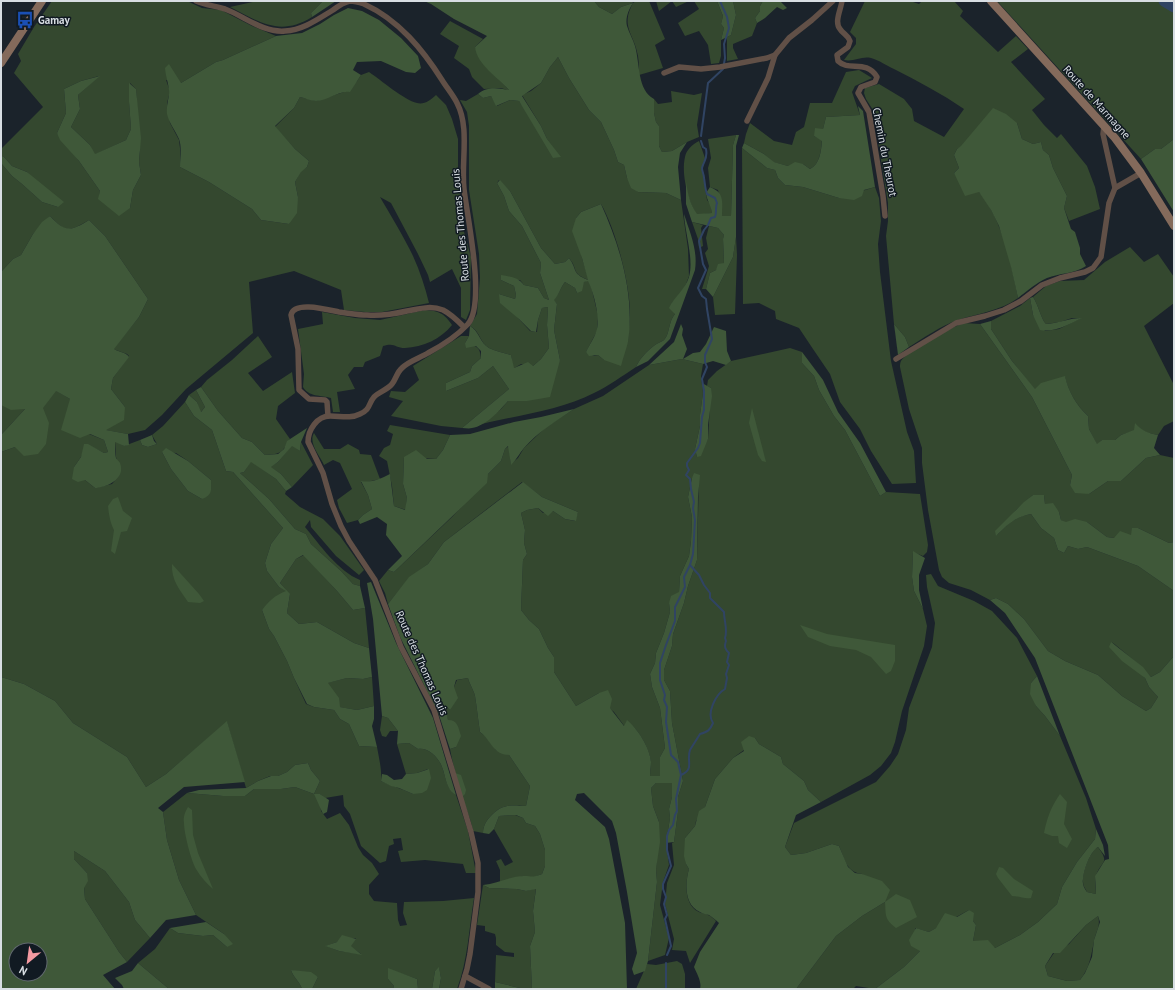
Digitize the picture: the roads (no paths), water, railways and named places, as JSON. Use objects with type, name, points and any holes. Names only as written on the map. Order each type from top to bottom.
[{"type":"main road","points":[[1,63],[42,1]]},
{"type":"main road","name":"Route de Marmagne","points":[[991,1],[1104,126],[1128,155],[1174,226]]},
{"type":"street","name":"Route des Thomas Louis","points":[[196,1],[225,9],[258,25],[275,31],[284,32],[309,25],[339,6],[350,1],[363,3],[384,16],[417,44],[457,102],[462,115],[464,129],[464,188],[473,246],[475,282],[475,302],[470,322],[448,341],[402,367],[390,386],[373,398],[367,410],[349,418],[328,416],[318,420],[313,425],[308,436],[308,442],[323,473],[332,504],[341,526],[349,541],[375,580],[401,647],[434,710],[476,851],[479,874],[478,892],[470,954],[461,989]]},
{"type":"street","points":[[747,121],[768,78],[775,55],[789,38],[833,1]]},
{"type":"street","name":"Chemin du Theurot","points":[[842,1],[837,24],[838,28],[849,37],[850,41],[848,47],[837,56],[838,61],[844,65],[870,69],[876,77],[875,82],[861,87],[858,93],[869,112],[885,216]]},
{"type":"street","points":[[664,73],[679,67],[701,69],[775,55]]},
{"type":"street","points":[[896,359],[956,323],[1004,310],[1021,301],[1042,285],[1060,278],[1079,274],[1092,268],[1101,257],[1109,203],[1115,188],[1103,134],[1104,126]]},
{"type":"street","points":[[1115,188],[1141,173]]},
{"type":"street","points":[[328,416],[328,404],[325,400],[310,399],[299,390],[298,349],[292,315],[292,312],[295,309],[319,308],[354,314],[380,315],[432,307],[449,314],[464,327]]},
{"type":"street","points":[[465,976],[489,989]]},
{"type":"waterway","points":[[701,136],[708,83],[723,69],[725,58],[724,44],[729,28],[727,17],[720,1]]},
{"type":"waterway","points":[[1164,1],[1174,7]]},
{"type":"waterway","points":[[667,955],[671,946],[665,919],[667,915],[664,904],[666,897],[663,884],[671,866],[667,850],[667,836],[673,825],[677,811],[676,799],[681,775],[678,762],[671,755],[666,722],[667,707],[660,680],[660,663],[675,621],[675,607],[685,587],[684,577],[690,565],[693,554],[695,520],[693,508],[694,502],[690,479],[686,475],[689,470],[687,463],[700,443],[704,410],[704,391],[702,379],[707,367],[705,355],[712,339],[706,299],[702,296],[698,288],[706,270],[703,264],[699,241],[711,218],[715,217],[717,203],[715,198],[706,192],[702,168],[706,157],[706,149],[703,147],[701,141]]},
{"type":"waterway","points":[[681,775],[688,770],[691,748],[700,734],[708,730],[713,723],[711,719],[711,709],[715,699],[725,689],[727,678],[726,674],[729,665],[727,662],[729,653],[725,646],[726,632],[724,612],[710,598],[710,593],[699,575],[690,565]]},
{"type":"waterway","points":[[666,963],[666,989]]},
{"type":"place","name":"Gamay","points":[[25,20]]}]
